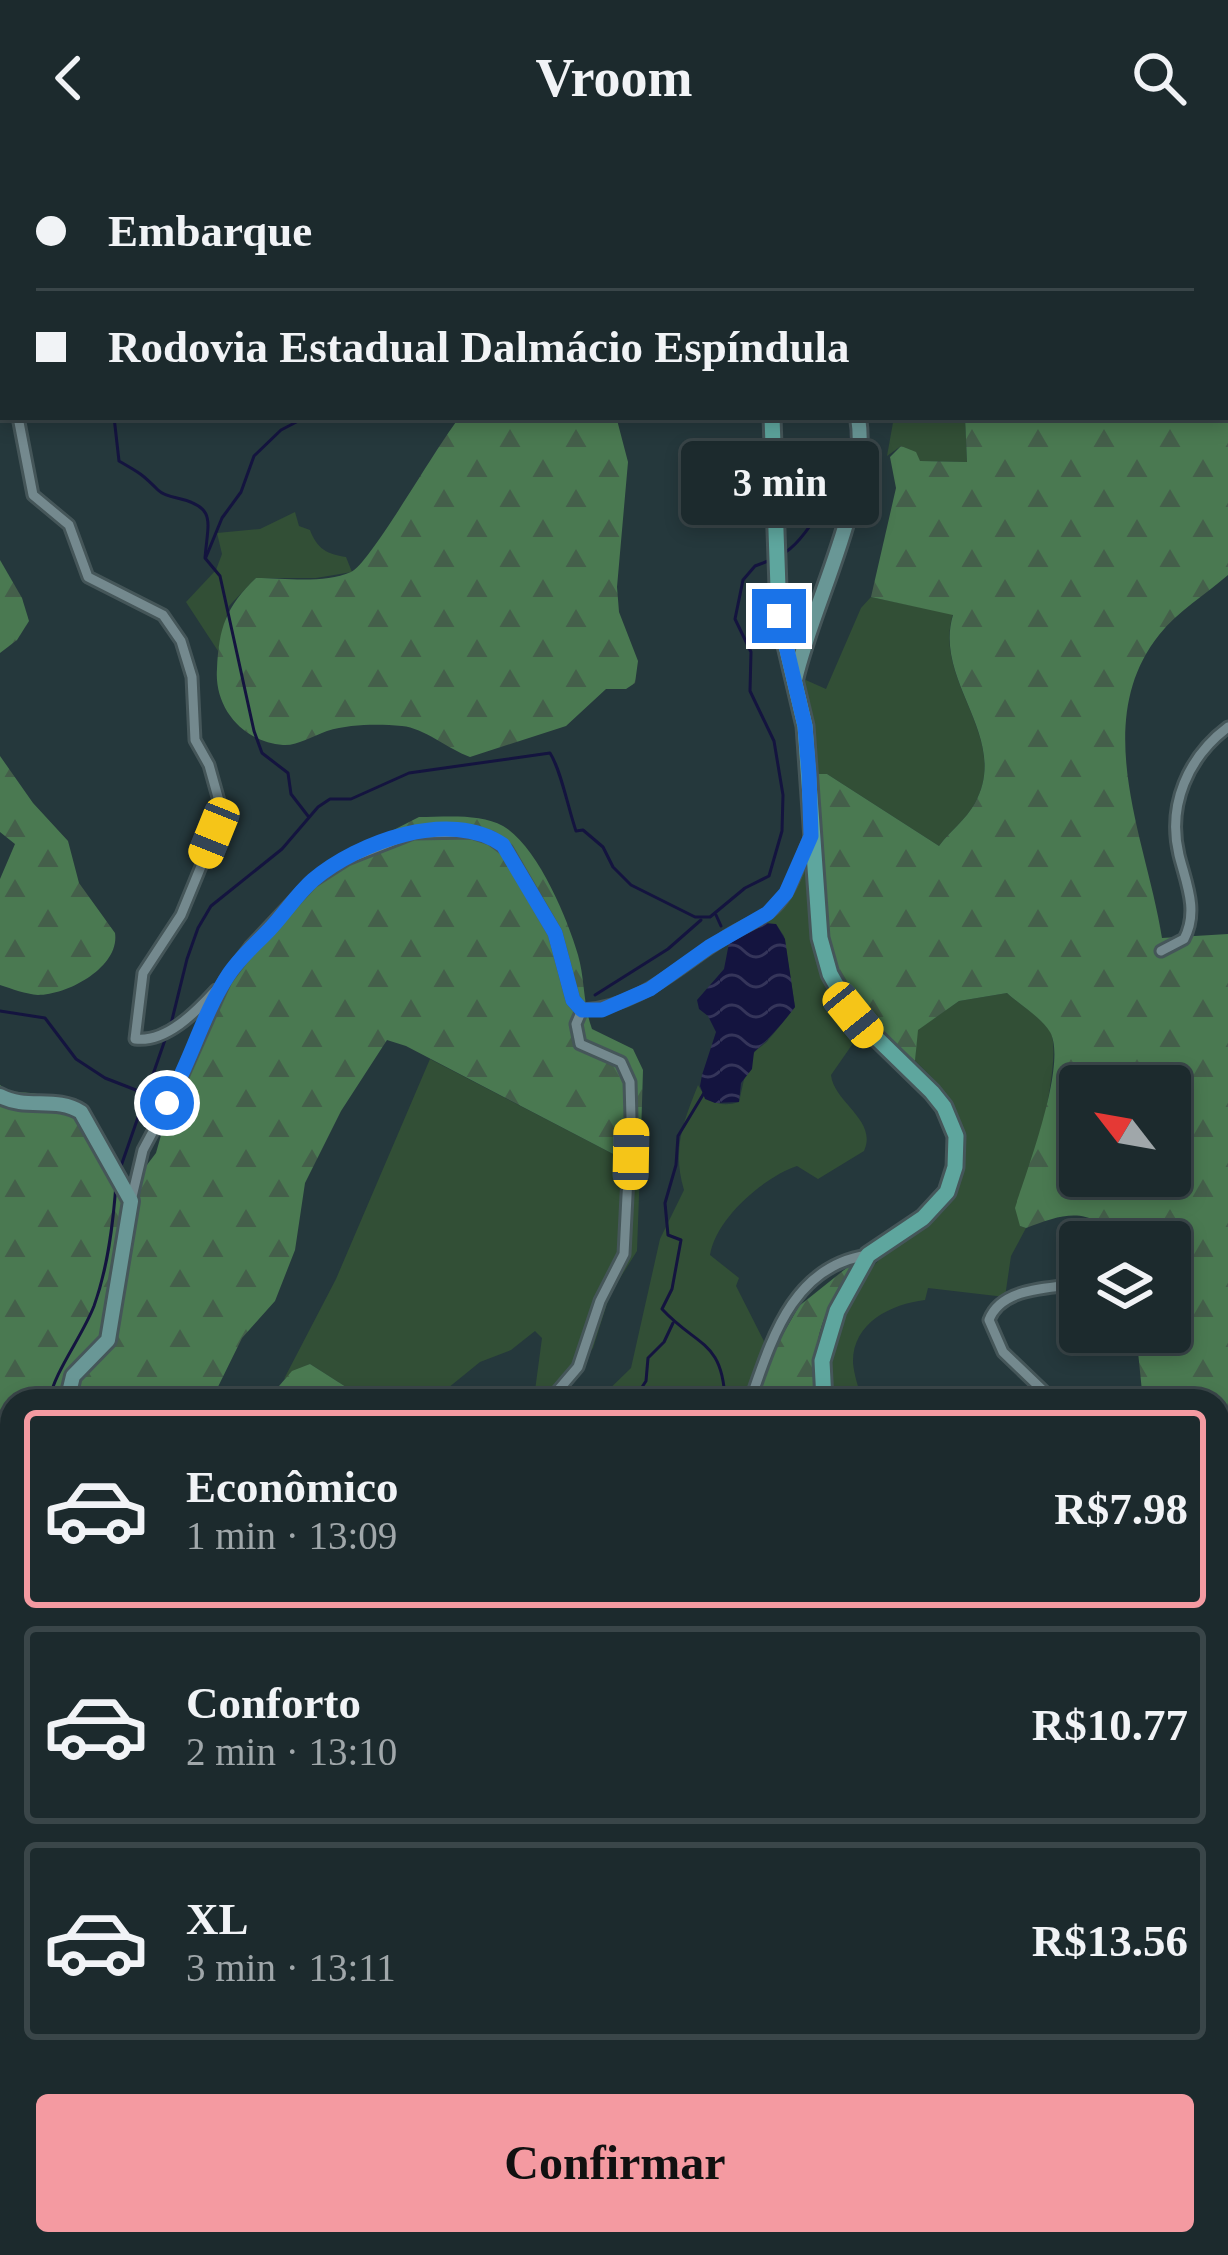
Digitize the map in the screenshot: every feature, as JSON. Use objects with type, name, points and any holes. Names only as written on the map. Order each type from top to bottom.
[{"type":"main road","points":[[772,420],[779,616],[805,726],[820,938],[840,995],[868,1033],[944,1106],[956,1136],[956,1166],[947,1192],[923,1218],[868,1255],[836,1311],[822,1361],[823,1389]]},
{"type":"street","points":[[19,420],[33,495],[69,525],[88,577],[163,616],[188,657],[195,740],[209,765],[221,808],[181,915],[140,982],[135,1039],[145,1041],[191,1016],[250,947],[327,870],[392,839],[460,830],[491,838],[507,850],[555,933],[573,1000],[582,1010],[602,1010],[650,989],[768,913],[786,893],[811,836]]},
{"type":"street","points":[[795,680],[855,481],[858,420]]},
{"type":"street","points":[[779,616],[814,613]]},
{"type":"street","points":[[1161,951],[1184,939],[1192,914],[1175,831],[1180,791],[1201,752],[1228,727]]},
{"type":"street","points":[[70,1389],[73,1376],[108,1340],[143,1150],[225,980]]},
{"type":"street","points":[[559,1389],[578,1366],[600,1301],[620,1268],[631,1154],[630,1082],[621,1062],[580,1043],[576,1024],[582,1010]]},
{"type":"street","points":[[0,1096],[19,1103],[72,1106],[81,1112],[131,1201]]},
{"type":"street","points":[[754,1389],[772,1340],[793,1302],[832,1264],[868,1255]]},
{"type":"street","points":[[1042,1389],[1003,1352],[988,1320],[998,1304],[1020,1294],[1059,1288]]},
{"type":"green space","points":[[458,420],[617,420],[628,462],[617,587],[619,612],[638,661],[635,683],[626,689],[606,689],[566,726],[470,757],[402,726],[345,727],[288,745],[244,730],[226,709],[217,683],[222,629],[231,608],[256,578],[340,576],[351,572],[373,548]]},
{"type":"green space","points":[[893,420],[965,420],[967,462],[920,461],[901,446],[887,456]]},
{"type":"green space","points":[[965,420],[1228,420],[1228,575],[1159,635],[1138,669],[1125,744],[1136,823],[1162,938],[1228,934],[1228,1389],[1142,1389],[1138,1353],[1191,1353],[1191,1221],[1096,1221],[1065,1216],[1020,1226],[1015,1208],[1054,1068],[1050,1032],[1036,1016],[1007,993],[959,1001],[918,1030],[915,1061],[863,1013],[838,973],[824,919],[810,774],[827,774],[939,846],[971,809],[984,779],[979,732],[953,663],[953,615],[871,597],[896,488],[890,457],[901,446],[916,452],[920,461],[967,462]]},
{"type":"green space","points":[[295,512],[299,526],[310,530],[324,550],[346,557],[352,572],[316,578],[256,578],[229,606],[218,651],[186,602],[216,570],[222,554],[217,533],[260,529]]},
{"type":"green space","points":[[0,560],[29,621],[17,640],[0,653]]},
{"type":"green space","points":[[871,597],[953,614],[949,639],[953,663],[978,732],[984,779],[971,809],[939,846],[827,774],[810,774],[799,677],[826,689],[861,608]]},
{"type":"green space","points":[[0,756],[68,841],[79,883],[115,933],[101,968],[50,994],[0,985],[0,879],[15,844],[0,832]]},
{"type":"green space","points":[[419,817],[484,819],[516,836],[539,866],[573,939],[592,1029],[633,1049],[643,1070],[640,1168],[387,1040],[341,1111],[305,1183],[295,1250],[275,1301],[242,1338],[217,1389],[0,1389],[0,1085],[58,1102],[88,1131],[119,1179],[137,1178],[156,1153],[169,1107],[246,955],[295,907],[329,863]]},
{"type":"green space","points":[[809,858],[815,921],[863,1029],[831,1075],[865,1130],[864,1151],[818,1179],[797,1166],[770,1179],[731,1213],[714,1241],[710,1255],[739,1278],[736,1286],[771,1355],[757,1389],[609,1389],[631,1368],[660,1239],[684,1190],[679,1149],[698,1085],[715,1102],[739,1102],[754,1053],[795,1007],[784,936],[776,924],[765,924],[792,892]]},
{"type":"green space","points":[[1007,993],[1046,1026],[1053,1045],[1049,1094],[1020,1226],[1026,1228],[1011,1256],[1005,1297],[928,1288],[925,1300],[887,1311],[859,1337],[854,1368],[859,1389],[831,1389],[831,1354],[843,1309],[865,1276],[944,1194],[961,1166],[964,1136],[951,1101],[915,1061],[917,1030],[959,1001]]},
{"type":"green space","points":[[430,1059],[640,1168],[637,1251],[610,1294],[593,1348],[561,1389],[535,1389],[542,1338],[535,1331],[511,1350],[480,1362],[447,1389],[349,1389],[310,1364],[284,1379],[336,1279]]},
{"type":"green space","points":[[854,1262],[821,1329],[816,1389],[757,1389],[771,1355],[799,1306]]},
{"type":"green space","points":[[310,1364],[349,1389],[276,1389],[292,1371]]},
{"type":"water","points":[[765,923],[776,924],[785,939],[795,1007],[754,1052],[739,1102],[715,1103],[705,1099],[700,1086],[716,1032],[697,1000],[724,969],[729,943]]},
{"type":"waterway","points":[[114,420],[119,461],[162,493],[204,511],[208,525],[205,558],[220,576],[254,731],[262,753],[288,773],[291,794],[308,816]]},
{"type":"waterway","points":[[206,557],[222,518],[241,492],[254,456],[281,430],[300,420]]},
{"type":"waterway","points":[[782,554],[802,536],[832,489],[850,447],[850,420]]},
{"type":"waterway","points":[[170,1028],[187,959],[211,906],[282,849],[318,807],[330,799],[351,799],[409,773],[550,753],[576,831],[583,830],[603,847],[613,867],[631,885],[695,917],[710,917],[745,888],[769,876],[782,831],[783,795],[774,741],[750,691],[751,652],[735,619],[743,580],[755,566],[768,561]]},
{"type":"waterway","points":[[716,915],[721,926]]},
{"type":"waterway","points":[[595,995],[668,949],[701,920]]},
{"type":"waterway","points":[[0,1011],[45,1018],[76,1059],[105,1078],[141,1092],[149,1089]]},
{"type":"waterway","points":[[120,1169],[166,1037]]},
{"type":"waterway","points":[[704,1093],[678,1136],[665,1203],[668,1235],[681,1240],[672,1289],[662,1309],[713,1355],[724,1389]]},
{"type":"waterway","points":[[53,1389],[99,1291],[116,1184]]},
{"type":"waterway","points":[[641,1389],[648,1358],[664,1342],[673,1323]]},
{"type":"route","points":[[167,1103],[225,980],[250,947],[311,882],[392,839],[460,830],[503,845],[555,933],[573,1000],[582,1010],[602,1010],[650,989],[777,906],[811,836],[805,726],[779,616]]}]
